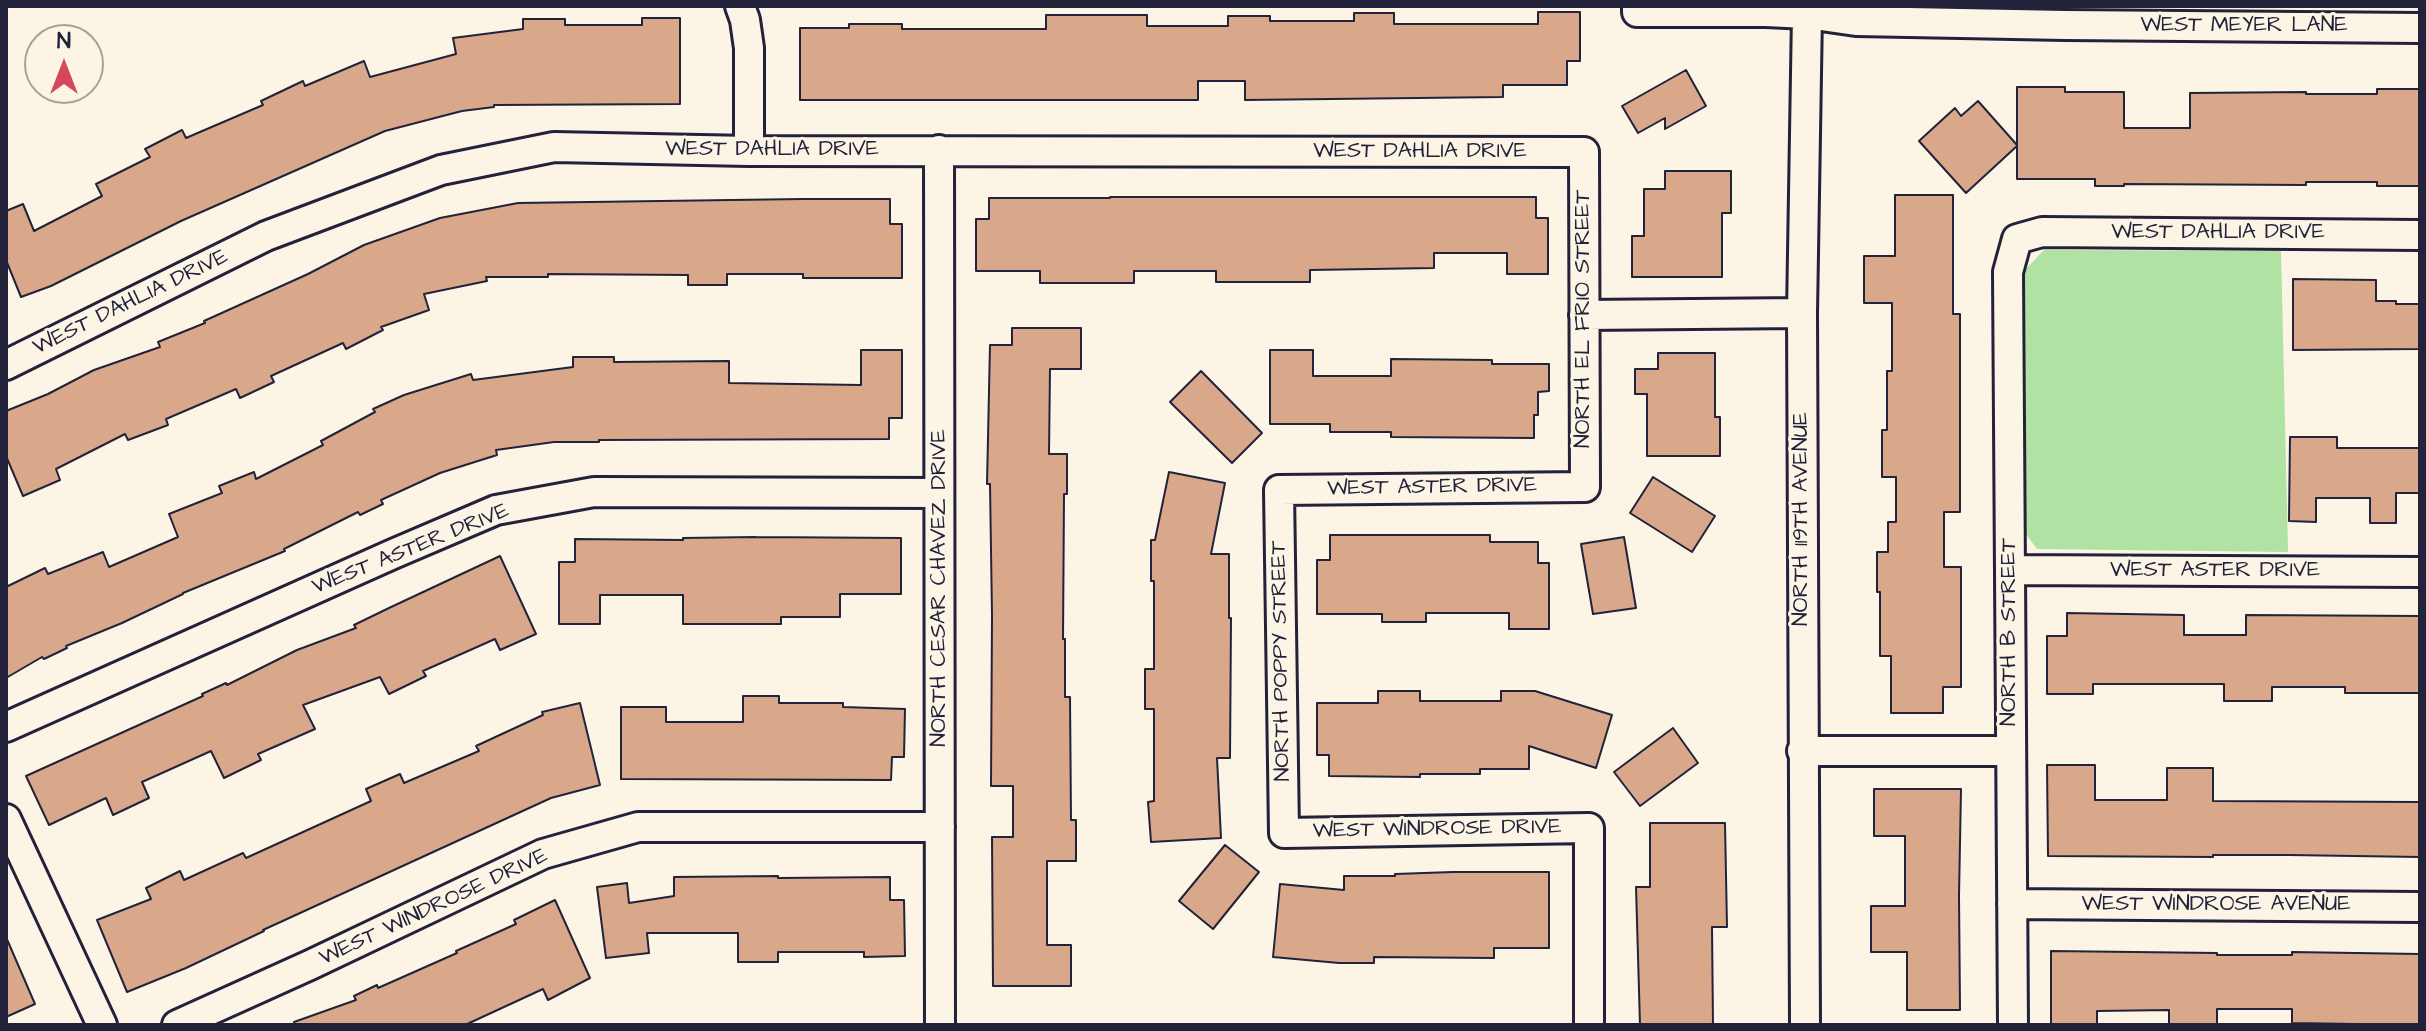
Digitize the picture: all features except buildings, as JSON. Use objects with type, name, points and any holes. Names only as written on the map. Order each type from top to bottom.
[{"type":"street","points":[[740,6],[749,48],[749,151]]},
{"type":"street","name":"WEST MEYER LANE","points":[[1637,9],[1807,14],[1856,21],[2065,16],[2370,17],[2420,28]]},
{"type":"street","name":"NORTH 119TH AVENUE","points":[[1805,1025],[1802,313],[1807,14]]},
{"type":"street","name":"WEST DAHLIA DRIVE","points":[[6,365],[266,236],[441,170],[554,147],[749,151],[1584,152]]},
{"type":"street","name":"NORTH CESAR CHAVEZ DRIVE","points":[[939,150],[940,1025]]},
{"type":"street","name":"NORTH EL FRIO STREET","points":[[1584,152],[1585,487]]},
{"type":"street","name":"WEST DAHLIA DRIVE","points":[[2017,239],[2042,232],[2420,235]]},
{"type":"street","name":"NORTH B STREET","points":[[2013,1025],[2008,272],[2017,239]]},
{"type":"street","points":[[1584,315],[1802,313]]},
{"type":"street","name":"WEST ASTER DRIVE","points":[[1279,490],[1585,487]]},
{"type":"street","name":"NORTH POPPY STREET","points":[[1279,490],[1284,833]]},
{"type":"street","name":"WEST ASTER DRIVE","points":[[6,727],[496,510],[594,492],[939,493]]},
{"type":"street","name":"WEST ASTER DRIVE","points":[[2010,570],[2420,572]]},
{"type":"street","points":[[1802,751],[2011,751]]},
{"type":"street","points":[[6,819],[102,1025]]},
{"type":"street","name":"WEST WINDROSE DRIVE","points":[[177,1025],[324,959],[543,854],[638,827],[940,827]]},
{"type":"street","name":"WEST WINDROSE DRIVE","points":[[1284,833],[1589,828],[1589,1025]]},
{"type":"street","name":"WEST WINDROSE AVENUE","points":[[2012,904],[2420,907]]},
{"type":"green space","points":[[2044,250],[2281,251],[2288,552],[2037,549],[2026,534],[2025,270]]}]
